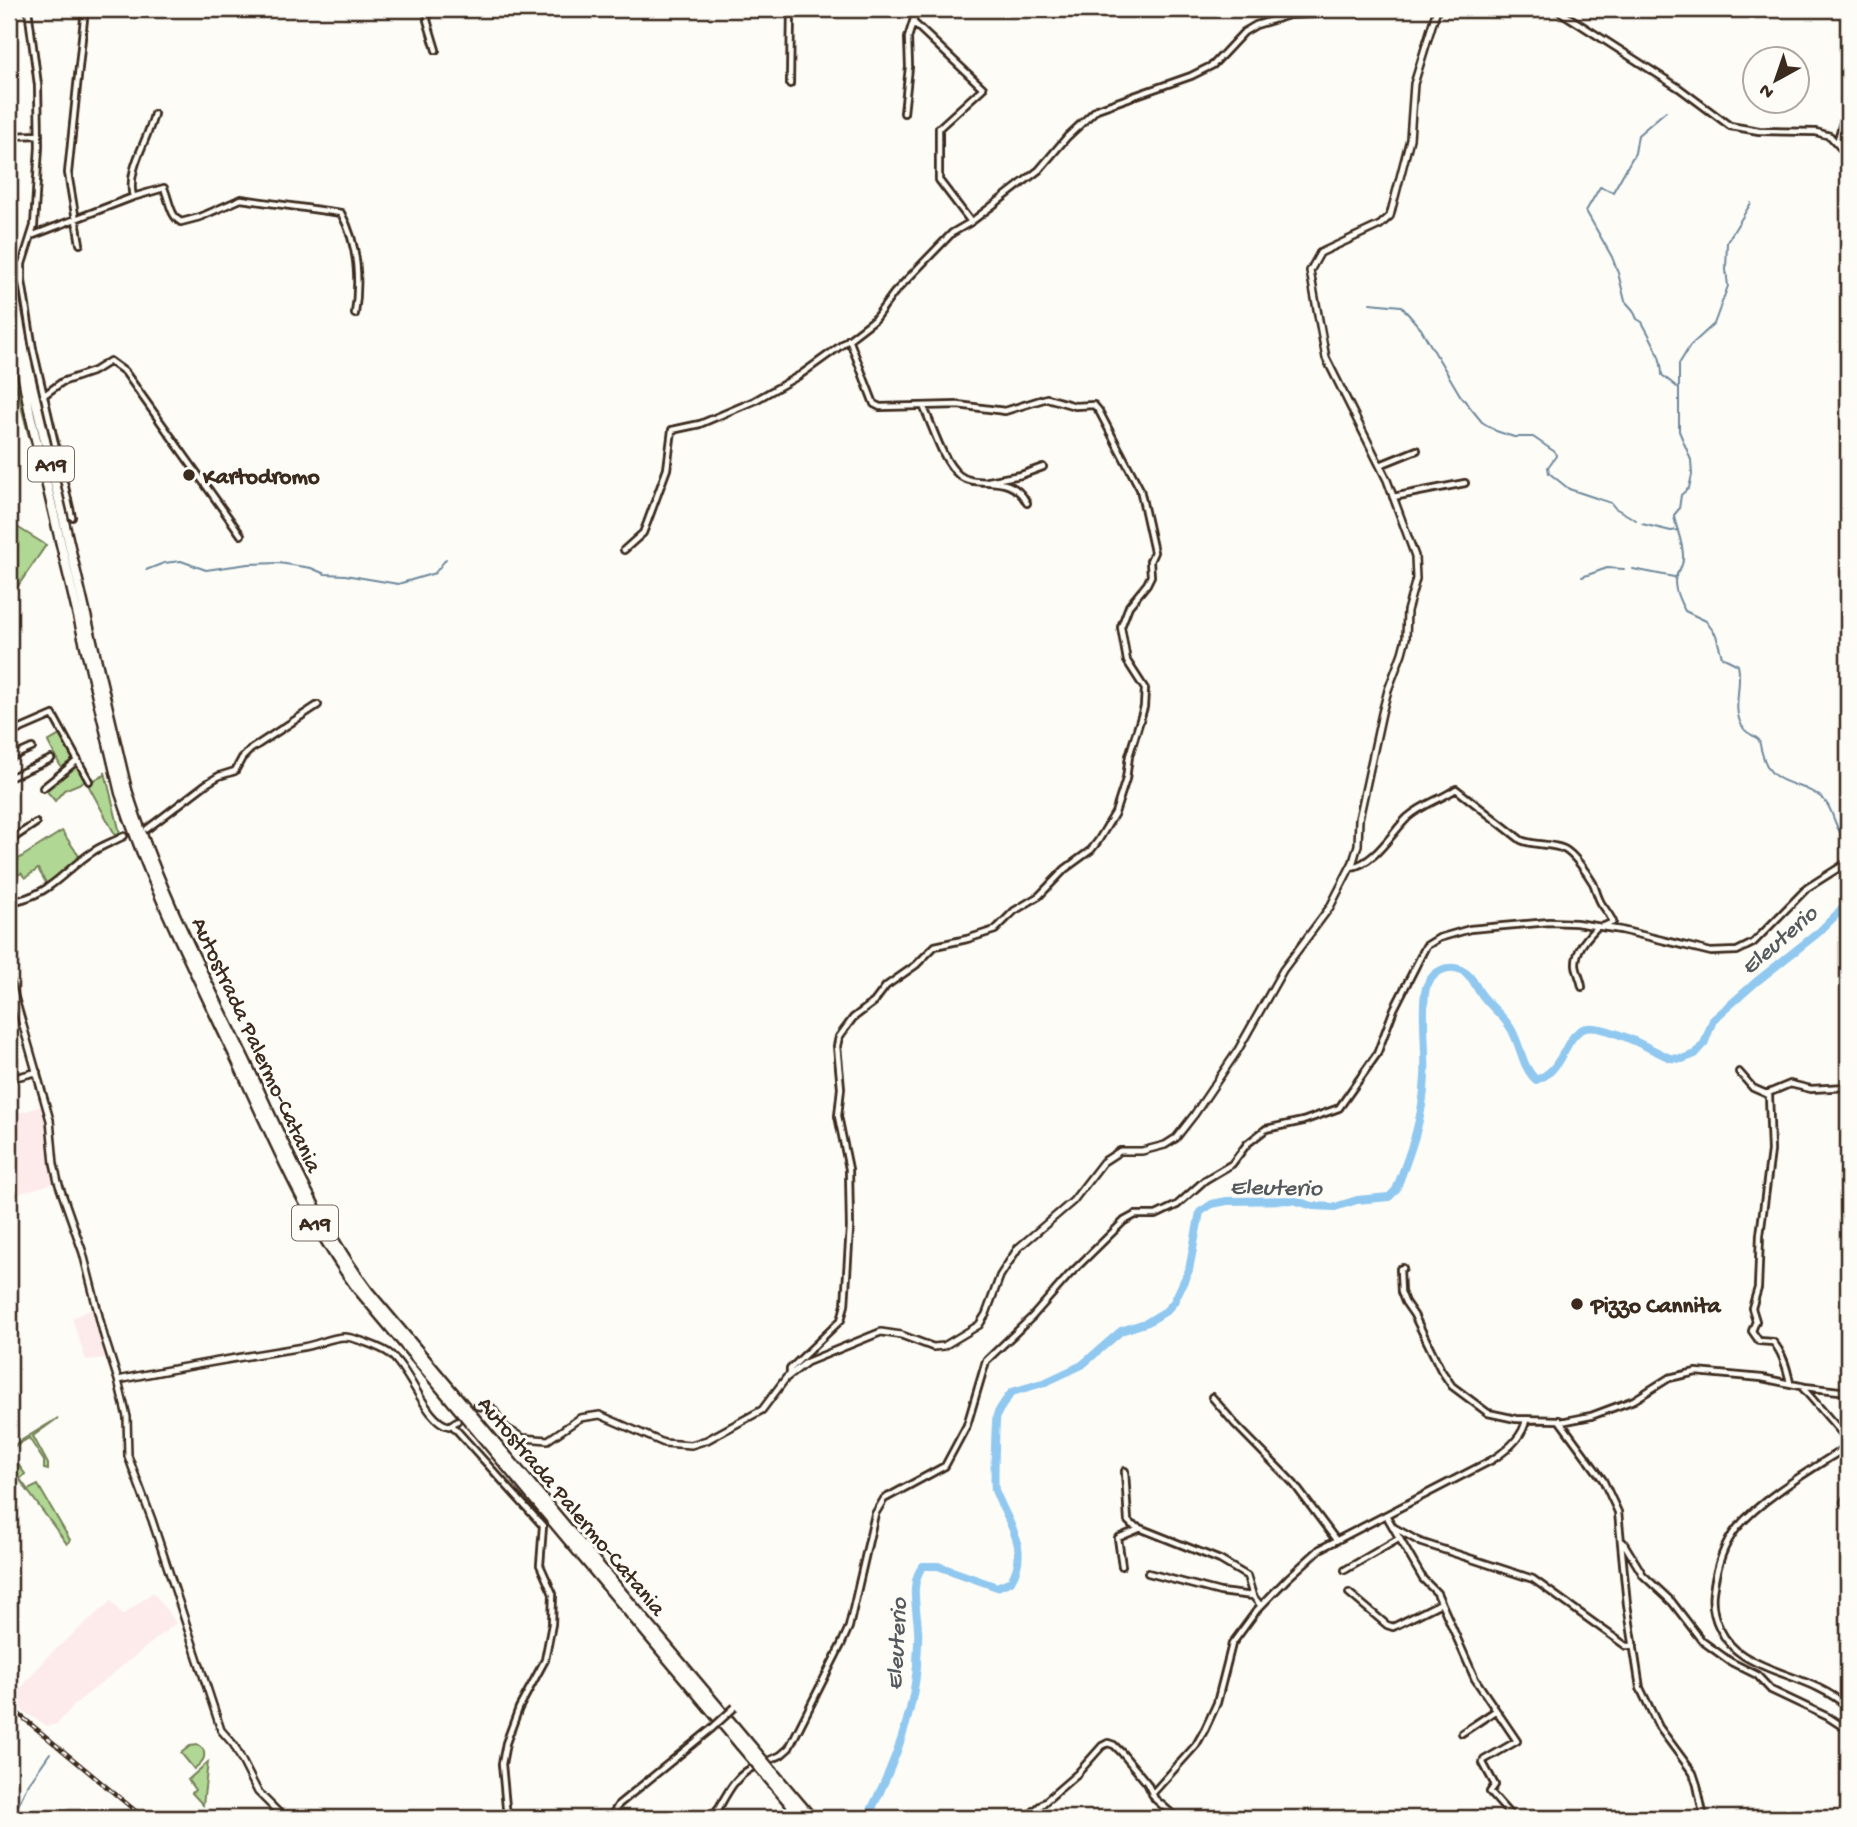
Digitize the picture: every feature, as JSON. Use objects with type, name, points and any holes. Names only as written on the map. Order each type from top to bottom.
[{"type":"highway","name":"Autostrada Palermo-Catania","points":[[9,231],[13,287],[24,355],[127,790],[138,824],[179,922],[307,1195],[342,1256],[368,1291],[743,1743]]},
{"type":"highway","name":"Autostrada Palermo-Catania","points":[[9,304],[30,414],[127,816],[169,917],[303,1203],[337,1261],[356,1287],[743,1743]]},
{"type":"highway","name":"A19","points":[[743,1743],[802,1818]]},
{"type":"highway","name":"A19","points":[[743,1743],[812,1818]]},
{"type":"street","points":[[29,9],[38,85],[39,135],[34,226],[22,264],[22,281],[26,317],[72,517]]},
{"type":"street","points":[[80,244],[68,173],[85,9]]},
{"type":"street","points":[[430,9],[427,20],[436,50]]},
{"type":"street","points":[[790,84],[792,9]]},
{"type":"street","points":[[904,113],[909,67],[908,38],[917,9]]},
{"type":"street","points":[[624,550],[643,533],[647,523],[667,469],[672,430],[700,424],[754,401],[800,374],[849,339],[874,320],[889,298],[952,233],[971,222],[1039,170],[1067,137],[1097,110],[1191,76],[1213,65],[1244,32],[1256,25],[1289,15],[1318,14],[1330,9]]},
{"type":"street","points":[[477,1406],[492,1408],[506,1428],[523,1438],[548,1440],[580,1418],[600,1415],[664,1443],[691,1445],[707,1440],[756,1414],[790,1374],[807,1362],[881,1332],[901,1335],[933,1347],[944,1346],[979,1325],[1000,1276],[1018,1248],[1073,1201],[1103,1162],[1120,1151],[1142,1151],[1165,1145],[1176,1138],[1238,1050],[1283,970],[1330,907],[1351,867],[1358,845],[1359,819],[1388,690],[1399,665],[1406,638],[1407,611],[1416,579],[1415,556],[1380,465],[1326,358],[1310,271],[1320,253],[1380,225],[1390,216],[1410,139],[1414,84],[1437,9]]},
{"type":"street","points":[[1556,9],[1679,88],[1730,126],[1759,131],[1816,132],[1830,136],[1848,156]]},
{"type":"street","points":[[914,23],[983,88],[939,128],[938,135],[941,158],[939,180],[971,222]]},
{"type":"street","points":[[1837,143],[1848,104]]},
{"type":"street","points":[[133,197],[130,186],[132,175],[154,114]]},
{"type":"street","points":[[11,136],[39,135]]},
{"type":"street","points":[[30,236],[164,188],[172,212],[181,222],[200,217],[241,198],[341,213],[355,247],[358,293],[355,314]]},
{"type":"street","points":[[790,1374],[790,1369],[797,1361],[825,1338],[841,1320],[845,1305],[850,1228],[849,1169],[838,1116],[841,1088],[837,1046],[839,1037],[853,1018],[873,1002],[886,986],[916,965],[935,946],[995,929],[1014,911],[1039,896],[1065,869],[1091,850],[1115,813],[1146,695],[1139,677],[1127,661],[1121,627],[1129,606],[1151,576],[1150,561],[1154,552],[1140,489],[1094,405],[1075,406],[1047,398],[1005,411],[958,405],[880,407],[874,404],[849,339]]},
{"type":"street","points":[[43,396],[62,382],[94,371],[102,363],[110,361],[116,364],[125,372],[242,535]]},
{"type":"street","points":[[923,405],[947,461],[957,474],[964,478],[1018,489],[1027,503]]},
{"type":"street","points":[[1380,465],[1417,450]]},
{"type":"street","points":[[987,481],[1021,475],[1043,467]]},
{"type":"street","points":[[1394,497],[1465,483]]},
{"type":"street","points":[[147,829],[177,804],[213,780],[235,771],[242,758],[264,739],[318,705]]},
{"type":"street","points":[[9,734],[53,715],[89,781]]},
{"type":"street","points":[[9,758],[32,748]]},
{"type":"street","points":[[9,778],[51,759]]},
{"type":"street","points":[[43,788],[78,760]]},
{"type":"street","points":[[1351,867],[1356,867],[1378,851],[1419,809],[1443,799],[1456,789],[1521,840],[1529,844],[1536,842],[1560,847],[1567,851],[1594,885],[1601,904],[1613,922],[1598,928],[1580,947],[1575,966],[1582,987]]},
{"type":"street","points":[[9,841],[36,823]]},
{"type":"street","points":[[9,902],[44,891],[94,851],[124,836]]},
{"type":"street","points":[[713,1818],[730,1787],[742,1773],[781,1755],[794,1738],[849,1627],[875,1514],[884,1499],[945,1466],[967,1424],[986,1361],[1124,1221],[1135,1215],[1156,1214],[1177,1205],[1205,1180],[1232,1164],[1247,1144],[1266,1129],[1303,1121],[1339,1108],[1377,1054],[1394,1010],[1426,946],[1439,938],[1470,929],[1533,922],[1576,923],[1621,930],[1711,952],[1745,949],[1807,888],[1848,862]]},
{"type":"street","points":[[9,977],[50,1121],[58,1182],[83,1253],[118,1380],[127,1417],[128,1457],[221,1730],[233,1745],[258,1792],[284,1818]]},
{"type":"street","points":[[9,1079],[37,1072]]},
{"type":"street","points":[[1739,1072],[1754,1088],[1769,1094],[1770,1150],[1760,1235],[1758,1288],[1752,1308],[1756,1321],[1752,1331],[1759,1341],[1777,1345],[1790,1383]]},
{"type":"street","points":[[1766,1094],[1790,1084],[1811,1089],[1848,1087]]},
{"type":"street","points":[[9,1183],[12,1194],[9,1208]]},
{"type":"street","points":[[1403,1268],[1400,1269],[1401,1292],[1447,1381],[1488,1413],[1526,1420],[1559,1420],[1609,1490],[1618,1513],[1627,1604],[1640,1688],[1651,1714],[1693,1773],[1704,1818]]},
{"type":"street","points":[[118,1380],[208,1361],[308,1347],[349,1337],[391,1355],[421,1395],[434,1419],[440,1425],[455,1423],[543,1526],[540,1565],[554,1594],[545,1660],[519,1709],[504,1754],[502,1764],[507,1818]]},
{"type":"street","points":[[1561,1423],[1591,1416],[1634,1400],[1669,1378],[1696,1372],[1762,1378],[1848,1392]]},
{"type":"street","points":[[1801,1386],[1848,1440]]},
{"type":"street","points":[[1212,1396],[1235,1424],[1294,1484],[1336,1540]]},
{"type":"street","points":[[1152,1794],[1196,1745],[1217,1703],[1232,1644],[1261,1605],[1320,1549],[1503,1453],[1520,1435],[1526,1420]]},
{"type":"street","points":[[1848,1446],[1752,1512],[1737,1528],[1722,1555],[1712,1601],[1716,1621],[1733,1647],[1758,1663],[1809,1682],[1848,1707]]},
{"type":"street","points":[[1125,1471],[1128,1521],[1139,1529],[1213,1556],[1243,1573],[1247,1576],[1253,1596],[1261,1605]]},
{"type":"street","points":[[1848,1495],[1844,1502],[1848,1506]]},
{"type":"street","points":[[1386,1515],[1423,1579],[1431,1585],[1441,1603],[1475,1679],[1494,1711],[1517,1741],[1483,1763],[1495,1784],[1490,1792],[1513,1818]]},
{"type":"street","points":[[1394,1527],[1420,1542],[1533,1579],[1626,1646],[1634,1646]]},
{"type":"street","points":[[1122,1566],[1118,1538],[1139,1529]]},
{"type":"street","points":[[1345,1570],[1399,1538]]},
{"type":"street","points":[[1621,1539],[1643,1575],[1672,1602],[1702,1641],[1731,1662],[1757,1675],[1771,1690],[1828,1717],[1848,1730]]},
{"type":"street","points":[[1149,1573],[1220,1592],[1253,1596]]},
{"type":"street","points":[[1349,1593],[1393,1627],[1441,1603]]},
{"type":"street","points":[[610,1818],[619,1804],[735,1707]]},
{"type":"street","points":[[1462,1733],[1494,1711]]},
{"type":"street","points":[[1026,1818],[1077,1774],[1102,1746],[1108,1744],[1114,1745],[1132,1764],[1152,1794],[1177,1818]]},
{"type":"shaded area","points":[[42,1106],[49,1128],[54,1183],[14,1195],[9,1145],[17,1142],[13,1119],[9,1120],[9,1116]]},
{"type":"shaded area","points":[[95,1308],[108,1358],[86,1360],[72,1318]]},
{"type":"shaded area","points":[[153,1592],[176,1623],[74,1705],[57,1724],[47,1726],[23,1711],[13,1698],[47,1657],[111,1601],[123,1615]]},
{"type":"green space","points":[[9,333],[32,435],[29,437],[9,360]]},
{"type":"green space","points":[[9,522],[46,545],[9,599]]},
{"type":"green space","points":[[60,735],[74,760],[62,769],[48,742]]},
{"type":"green space","points":[[77,764],[86,781],[64,790],[55,801],[45,789]]},
{"type":"green space","points":[[105,772],[120,833],[124,835],[117,838],[87,783],[105,775]]},
{"type":"green space","points":[[62,831],[81,859],[74,861],[74,864],[48,886],[38,869],[25,878],[21,873],[9,881],[9,865]]},
{"type":"green space","points":[[58,1418],[33,1436],[48,1464],[48,1470],[44,1469],[44,1461],[29,1438],[9,1450],[9,1448]]},
{"type":"green space","points":[[15,1460],[25,1474],[20,1479],[28,1490],[38,1485],[70,1540],[67,1544],[19,1479],[9,1484],[9,1473],[17,1468],[9,1464]]},
{"type":"green space","points":[[198,1745],[203,1749],[204,1758],[194,1769],[181,1753],[190,1746]]},
{"type":"green space","points":[[208,1762],[203,1805],[192,1793],[195,1790],[188,1780]]},
{"type":"waterway","points":[[1666,111],[1638,135],[1635,153],[1613,192],[1600,187],[1586,211],[1612,257],[1625,301],[1642,322],[1655,347],[1662,375],[1677,387]]},
{"type":"waterway","points":[[1751,203],[1727,242],[1728,286],[1714,324],[1690,346],[1679,364],[1679,431],[1691,460],[1692,475],[1689,488],[1681,495],[1679,509],[1674,515],[1683,553],[1675,578],[1676,588],[1685,611],[1706,621],[1716,635],[1722,657],[1738,665],[1737,706],[1740,722],[1746,731],[1759,740],[1767,767],[1777,777],[1823,799],[1848,842]]},
{"type":"waterway","points":[[1370,303],[1401,306],[1421,329],[1460,395],[1482,422],[1496,431],[1514,437],[1533,437],[1555,452],[1556,456],[1548,467],[1549,473],[1569,489],[1611,503],[1636,520]]},
{"type":"waterway","points":[[1642,524],[1671,531],[1678,530]]},
{"type":"waterway","points":[[146,570],[164,563],[181,561],[206,570],[279,563],[311,568],[325,574],[398,584],[435,573],[446,559]]},
{"type":"waterway","points":[[1582,577],[1607,568],[1624,569]]},
{"type":"waterway","points":[[1633,569],[1674,577]]},
{"type":"waterway","name":"Eleuterio","points":[[867,1818],[892,1763],[911,1705],[917,1666],[915,1588],[919,1572],[923,1566],[938,1566],[997,1587],[1011,1581],[1017,1569],[1019,1557],[1015,1535],[995,1490],[996,1419],[1002,1406],[1012,1392],[1046,1382],[1082,1365],[1121,1331],[1148,1322],[1166,1311],[1174,1302],[1189,1270],[1200,1212],[1212,1204],[1227,1201],[1293,1200],[1313,1206],[1335,1207],[1357,1200],[1389,1197],[1396,1190],[1419,1121],[1425,1077],[1425,992],[1436,974],[1441,970],[1453,968],[1470,977],[1480,993],[1510,1027],[1527,1068],[1536,1080],[1554,1068],[1570,1041],[1583,1029],[1602,1029],[1670,1058],[1682,1059],[1695,1054],[1704,1044],[1713,1020],[1819,932],[1848,903]]},
{"type":"waterway","points":[[12,1818],[27,1786],[50,1753]]},
{"type":"railway","points":[[9,1706],[144,1818]]},
{"type":"place","name":"Kartodromo","points":[[189,475]]},
{"type":"place","name":"Pizzo Cannita","points":[[1577,1304]]}]
